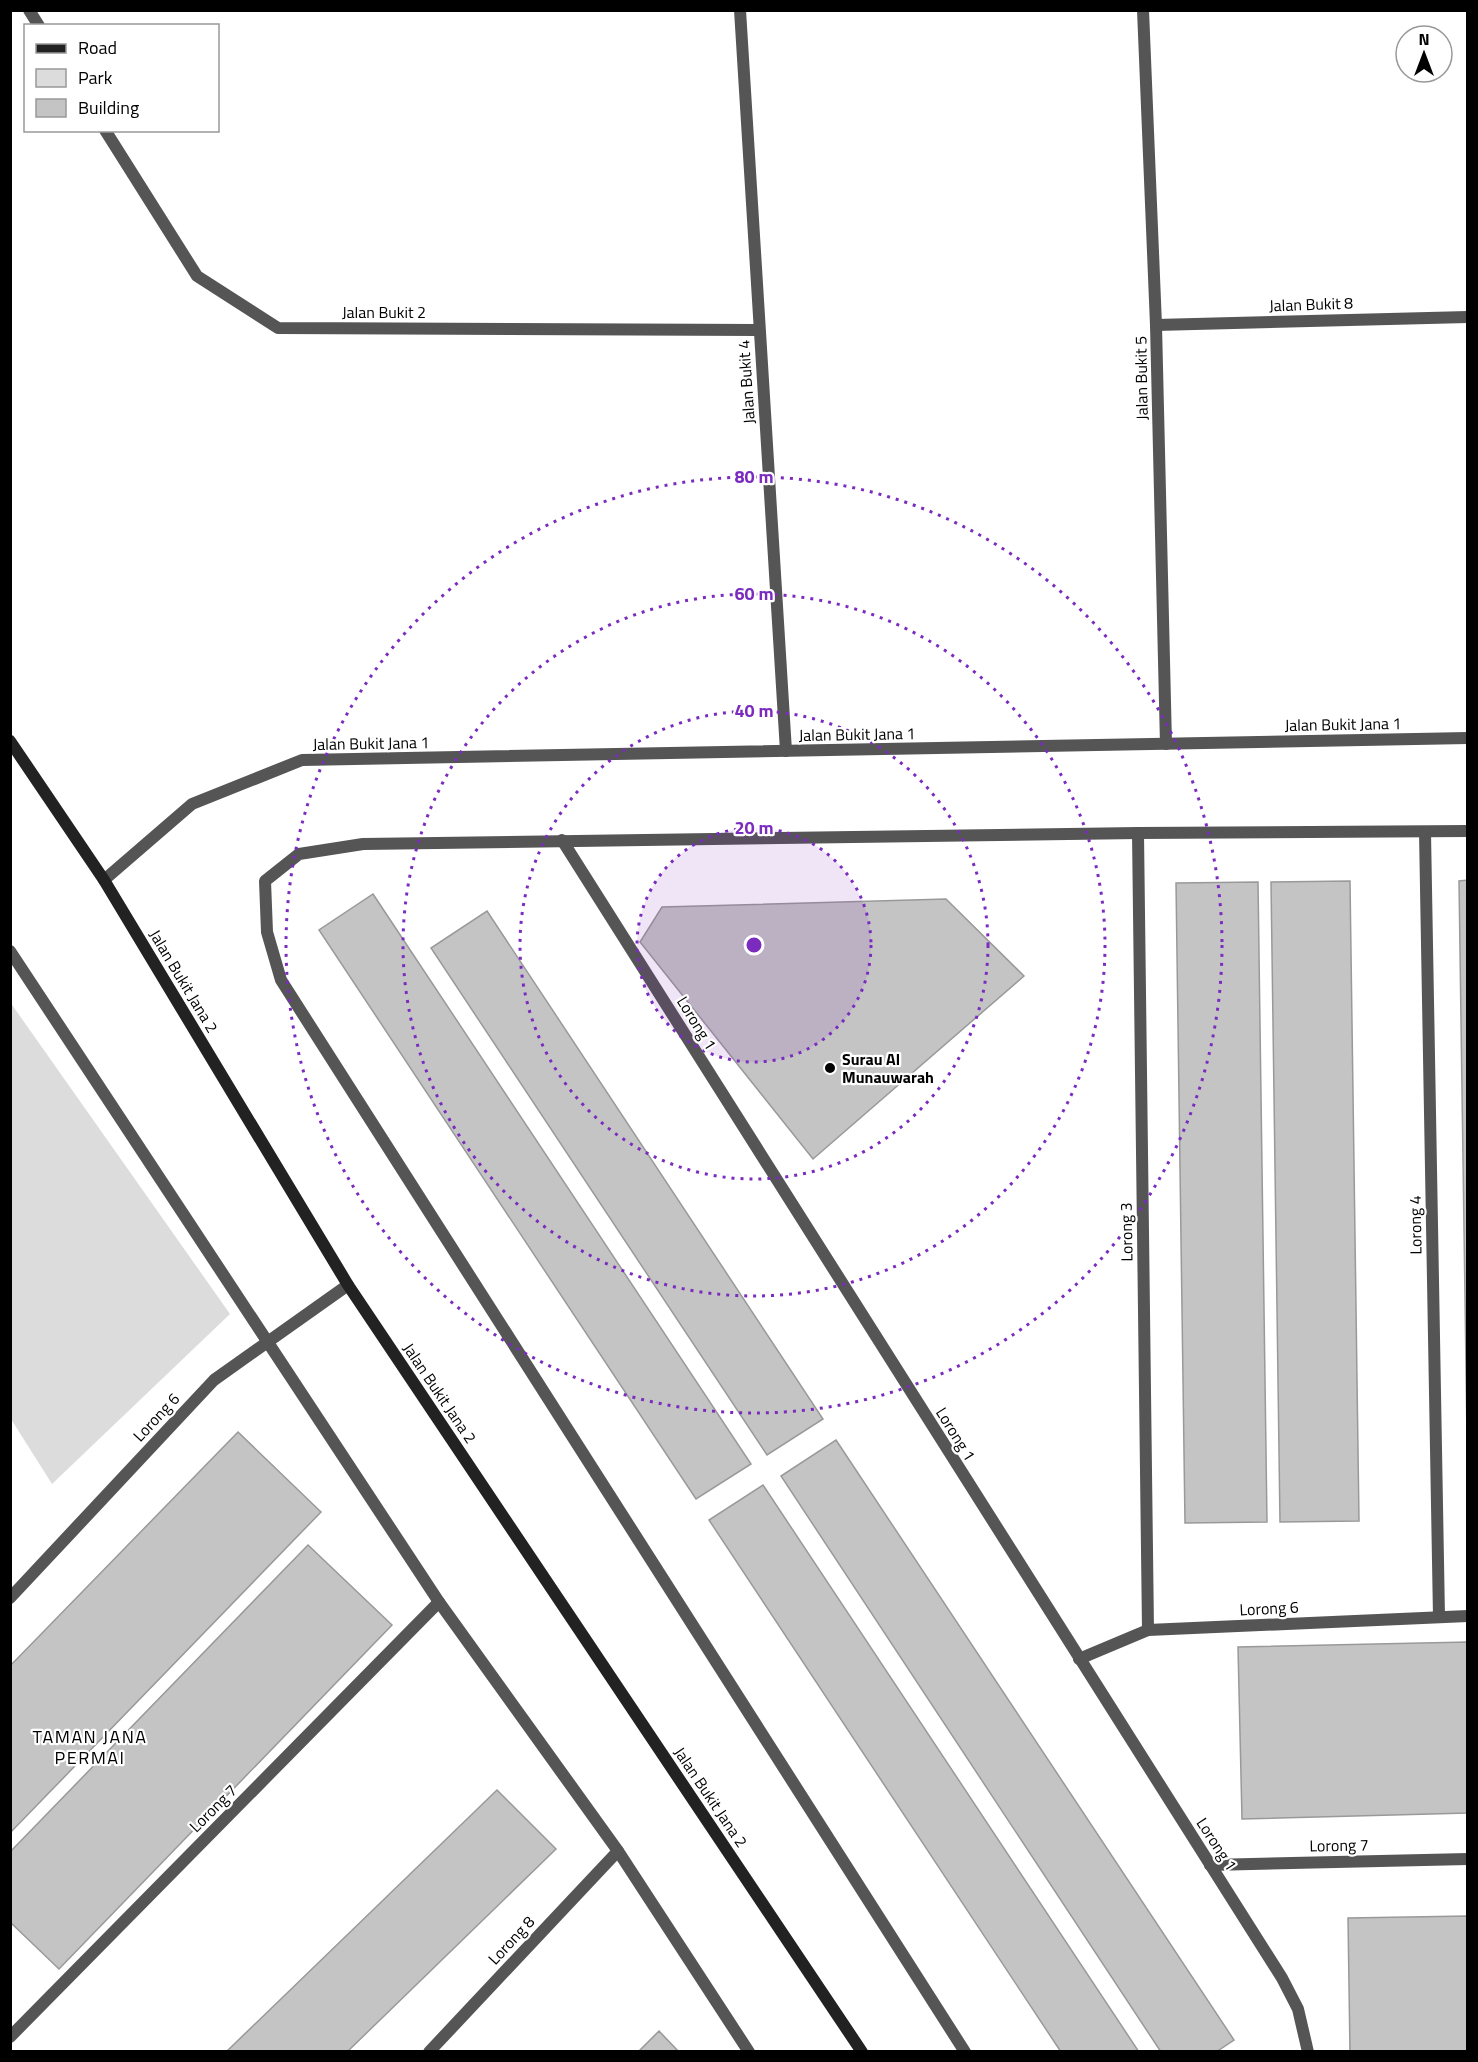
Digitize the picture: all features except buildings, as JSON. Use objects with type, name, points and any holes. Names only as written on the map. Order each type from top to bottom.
[{"type":"street","points":[[29,10],[38,24]]},
{"type":"street","name":"Jalan Bukit 4","points":[[740,10],[786,751]]},
{"type":"street","name":"Jalan Bukit 5","points":[[1143,10],[1156,325],[1166,744]]},
{"type":"street","name":"Jalan Bukit 2","points":[[106,132],[197,276],[278,328],[759,330]]},
{"type":"street","name":"Jalan Bukit 8","points":[[1156,325],[1467,317]]},
{"type":"street","name":"Jalan Bukit Jana 1","points":[[104,880],[192,804],[302,760],[1467,738]]},
{"type":"street","name":"Jalan Bukit Jana 2","points":[[10,741],[104,880],[348,1285],[862,2052]]},
{"type":"street","points":[[965,2052],[281,980],[267,932],[266,881],[298,854],[363,844],[1138,833],[1467,831]]},
{"type":"street","name":"Lorong 4","points":[[1425,832],[1438,1617]]},
{"type":"street","name":"Lorong 3","points":[[1138,833],[1148,1630]]},
{"type":"street","name":"Lorong 1","points":[[562,840],[1210,1864],[1293,1999],[1301,2019],[1308,2052]]},
{"type":"street","points":[[10,951],[266,1343],[439,1602],[618,1851],[749,2052]]},
{"type":"street","name":"Lorong 6","points":[[10,1598],[214,1380],[348,1285]]},
{"type":"street","name":"Lorong 7","points":[[10,2037],[439,1602]]},
{"type":"street","name":"Lorong 6","points":[[1079,1659],[1148,1630],[1467,1616]]},
{"type":"street","name":"Lorong 8","points":[[429,2052],[618,1851]]},
{"type":"street","name":"Lorong 7","points":[[1210,1864],[1467,1859]]},
{"type":"green space","points":[[10,1002],[230,1314],[52,1484],[11,1419]]},
{"type":"place","name":"Surau Al Munauwarah","points":[[830,1068]]},
{"type":"district","name":"TAMAN JANA PERMAI","points":[[90,1747]]}]
